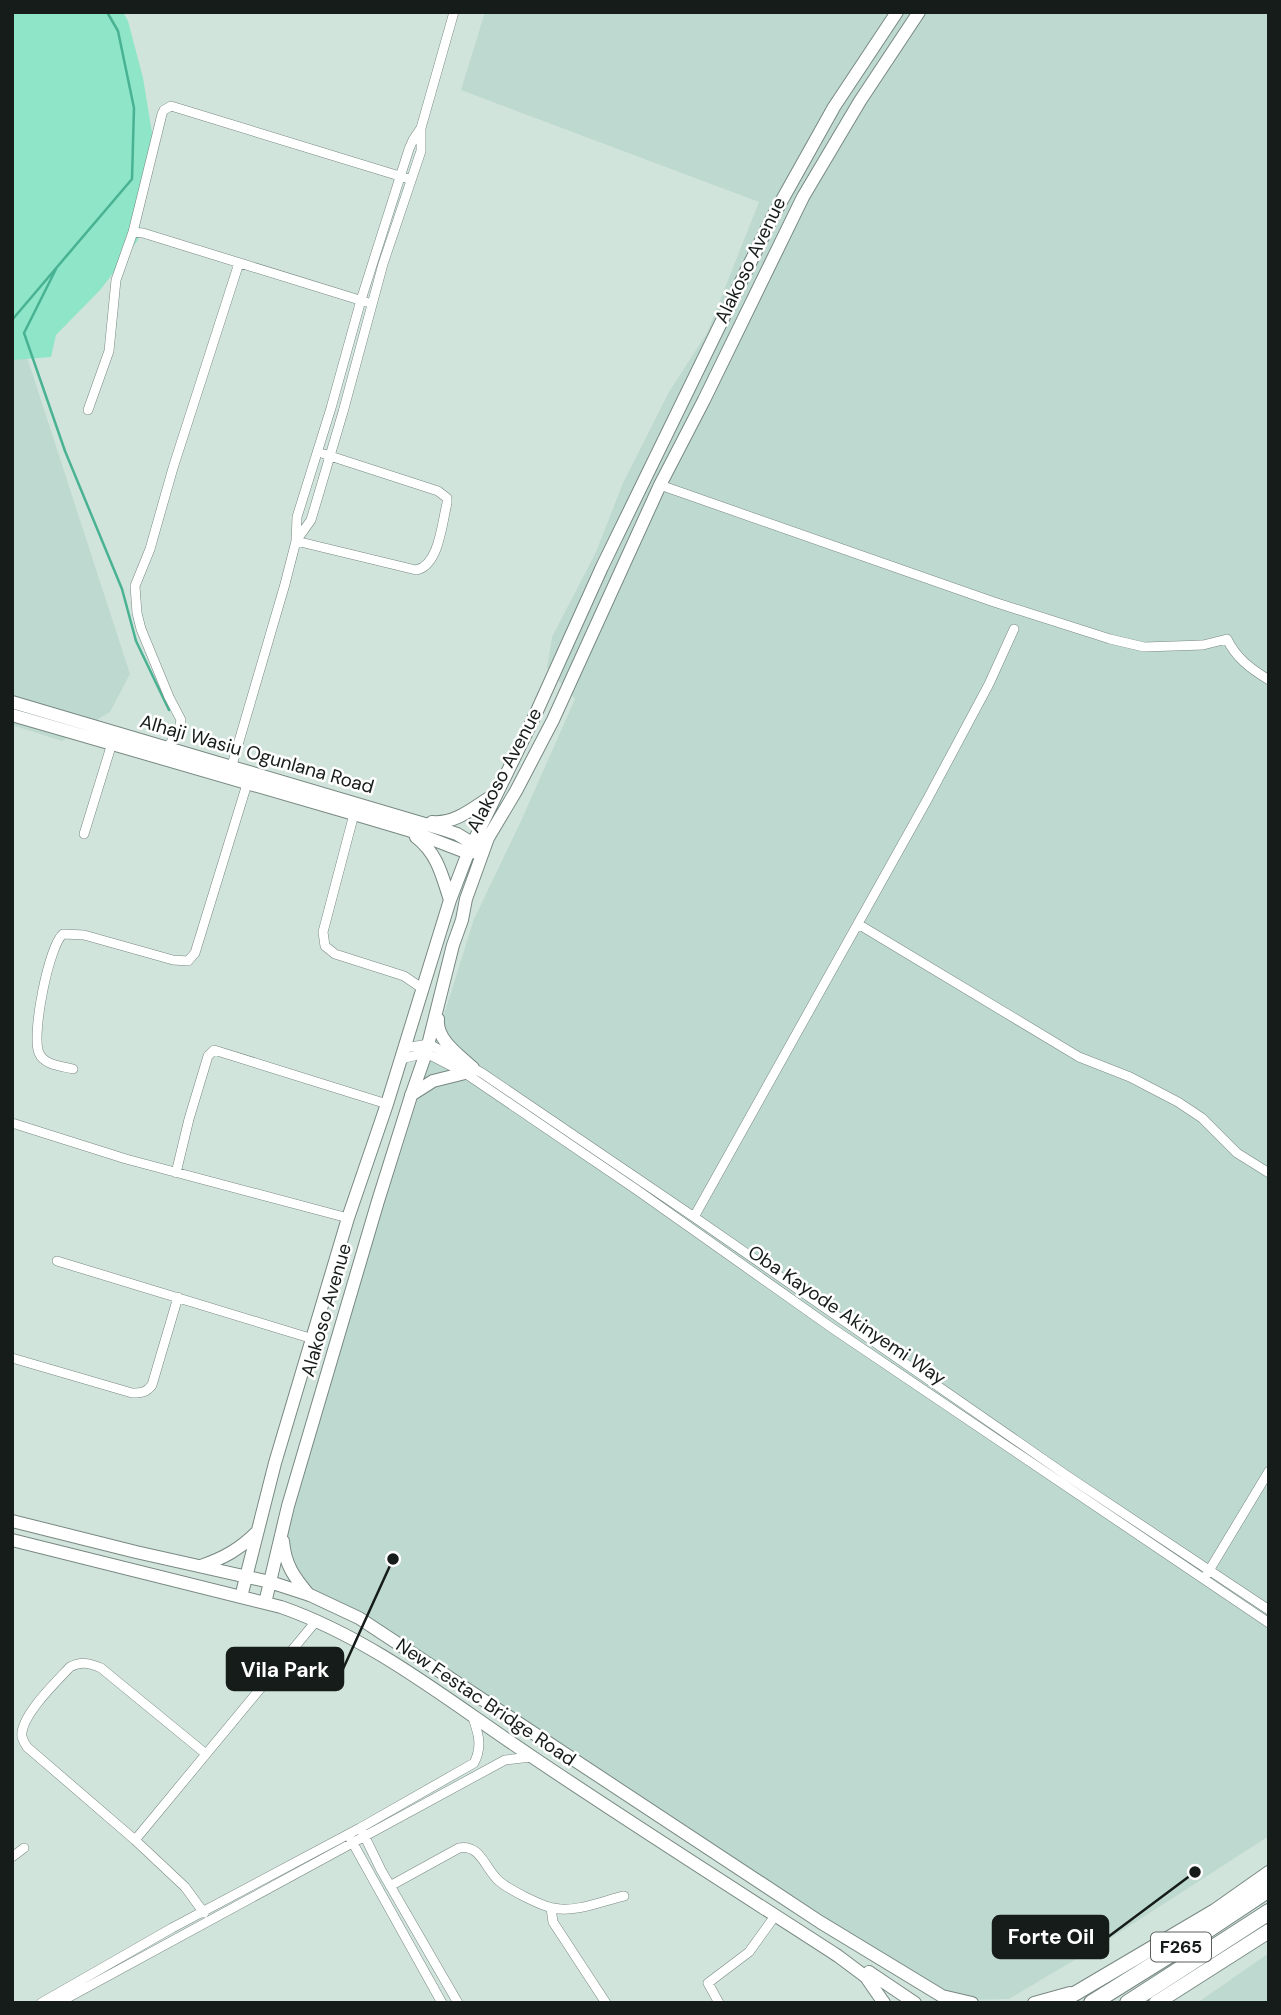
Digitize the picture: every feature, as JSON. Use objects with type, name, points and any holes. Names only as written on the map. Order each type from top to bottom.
[{"type":"highway","name":"F265","points":[[1086,1996],[1177,1950],[1269,1889]]},
{"type":"highway","name":"F265","points":[[1128,2003],[1269,1912]]},
{"type":"main road","points":[[1059,2003],[1086,1996],[1269,1873]]},
{"type":"main road","points":[[1156,2003],[1269,1931]]},
{"type":"main road","points":[[1175,2003],[1201,1974]]},
{"type":"street","points":[[296,541],[311,520],[372,303],[421,151],[421,128],[454,12]]},
{"type":"street","name":"Alakoso Avenue","points":[[265,1603],[294,1484],[411,1096],[428,1049],[453,945],[462,920],[478,846],[497,792],[608,555],[772,218],[834,107],[897,12]]},
{"type":"street","name":"Alakoso Avenue","points":[[241,1597],[275,1463],[348,1218],[387,1104],[450,900],[478,846],[516,791],[553,720],[660,485],[803,197],[860,101],[919,12]]},
{"type":"street","points":[[88,410],[109,351],[116,280],[133,232],[164,110],[171,106],[412,180]]},
{"type":"street","points":[[230,772],[296,541],[297,517],[361,300],[412,139],[421,128]]},
{"type":"street","points":[[133,232],[372,303]]},
{"type":"street","points":[[169,747],[179,729],[181,719],[141,629],[135,586],[150,549],[177,455],[239,263]]},
{"type":"street","points":[[296,541],[416,569],[423,568],[435,552],[447,503],[447,498],[438,491],[317,451]]},
{"type":"street","points":[[660,485],[981,598],[1110,639],[1144,647],[1203,645],[1227,639],[1246,666],[1269,680]]},
{"type":"street","points":[[694,1217],[963,733],[1014,629]]},
{"type":"street","name":"Alhaji Wasiu Ogunlana Road","points":[[12,702],[113,738],[169,747],[230,772],[247,784],[354,814],[457,834],[478,846]]},
{"type":"street","name":"Alhaji Wasiu Ogunlana Road","points":[[12,715],[113,738],[413,826]]},
{"type":"street","points":[[84,834],[113,738]]},
{"type":"street","points":[[73,1069],[49,1063],[39,1053],[37,1042],[40,1007],[58,938],[62,934],[84,935],[173,960],[188,961],[195,953],[247,784]]},
{"type":"street","points":[[450,900],[439,864],[413,826],[458,818],[497,792]]},
{"type":"street","points":[[354,814],[323,932],[325,946],[335,954],[404,976],[423,989]]},
{"type":"street","points":[[858,924],[1079,1057],[1130,1077],[1178,1102],[1202,1118],[1237,1153],[1269,1173]]},
{"type":"street","points":[[411,1096],[433,1081],[469,1070],[449,1047],[437,1025],[442,988]]},
{"type":"street","points":[[403,1054],[428,1049]]},
{"type":"street","name":"Oba Kayode Akinyemi Way","points":[[428,1049],[469,1070],[694,1217],[1207,1574],[1269,1623]]},
{"type":"street","points":[[177,1172],[208,1056],[214,1050],[387,1104]]},
{"type":"street","name":"Oba Kayode Akinyemi Way","points":[[469,1070],[839,1332],[1207,1574],[1269,1610]]},
{"type":"street","points":[[12,1123],[49,1136],[348,1218]]},
{"type":"street","points":[[57,1261],[313,1339]]},
{"type":"street","points":[[12,1358],[142,1394],[152,1385],[178,1297]]},
{"type":"street","points":[[1207,1574],[1269,1471]]},
{"type":"street","points":[[12,1521],[270,1581],[310,1595],[359,1618],[820,1922],[942,1996],[972,2003]]},
{"type":"street","points":[[282,1531],[288,1566],[310,1595]]},
{"type":"street","points":[[200,1566],[225,1557],[243,1546],[257,1532]]},
{"type":"street","name":"New Festac Bridge Road","points":[[12,1541],[265,1603],[317,1620],[372,1649],[531,1757],[855,1969],[866,1977],[884,2003]]},
{"type":"street","points":[[135,1840],[317,1620]]},
{"type":"street","points":[[204,1913],[185,1887],[27,1747],[22,1736],[25,1722],[31,1712],[69,1667],[88,1662],[101,1668],[205,1754]]},
{"type":"street","points":[[362,1832],[474,1763],[479,1754],[480,1741],[471,1714]]},
{"type":"street","points":[[58,2003],[90,1979],[204,1913],[350,1837],[505,1760],[531,1757]]},
{"type":"street","points":[[362,1832],[458,2003]]},
{"type":"street","points":[[41,2003],[211,1920],[350,1837]]},
{"type":"street","points":[[350,1837],[442,2003]]},
{"type":"street","points":[[390,1886],[459,1848],[468,1847],[475,1850],[499,1881],[551,1908],[564,1909],[624,1896]]},
{"type":"street","points":[[12,1857],[24,1848]]},
{"type":"street","points":[[719,1857],[728,1870],[887,1979],[915,2003]]},
{"type":"street","points":[[708,1871],[724,1875],[845,1954],[887,1979],[937,2003]]},
{"type":"street","points":[[551,1908],[553,1922],[606,2003]]},
{"type":"street","points":[[719,2003],[708,1983],[749,1952],[775,1916]]},
{"type":"street","points":[[1034,2003],[1086,1996]]},
{"type":"shaded area","points":[[485,12],[1269,12],[1269,1836],[1100,1945],[1009,1999],[968,2000],[935,1993],[450,1672],[297,1588],[276,1545],[344,1319],[403,1146],[474,919],[575,699],[547,668],[552,637],[596,552],[623,483],[669,392],[707,333],[759,202],[461,90]]},
{"type":"shaded area","points":[[12,347],[28,360],[130,674],[110,712],[62,741],[12,725]]},
{"type":"shaded area","points":[[1269,1953],[1269,2003],[1197,2003]]},
{"type":"green space","points":[[12,12],[123,12],[128,21],[143,78],[152,133],[138,240],[101,289],[56,335],[51,357],[12,360]]},
{"type":"waterway","points":[[12,320],[132,179],[134,108],[118,31],[107,12]]},
{"type":"waterway","points":[[56,269],[24,333],[65,451],[122,589],[136,641],[169,710]]},
{"type":"place","name":"Vila Park","points":[[393,1559]]},
{"type":"place","name":"Forte Oil","points":[[1195,1872]]}]
